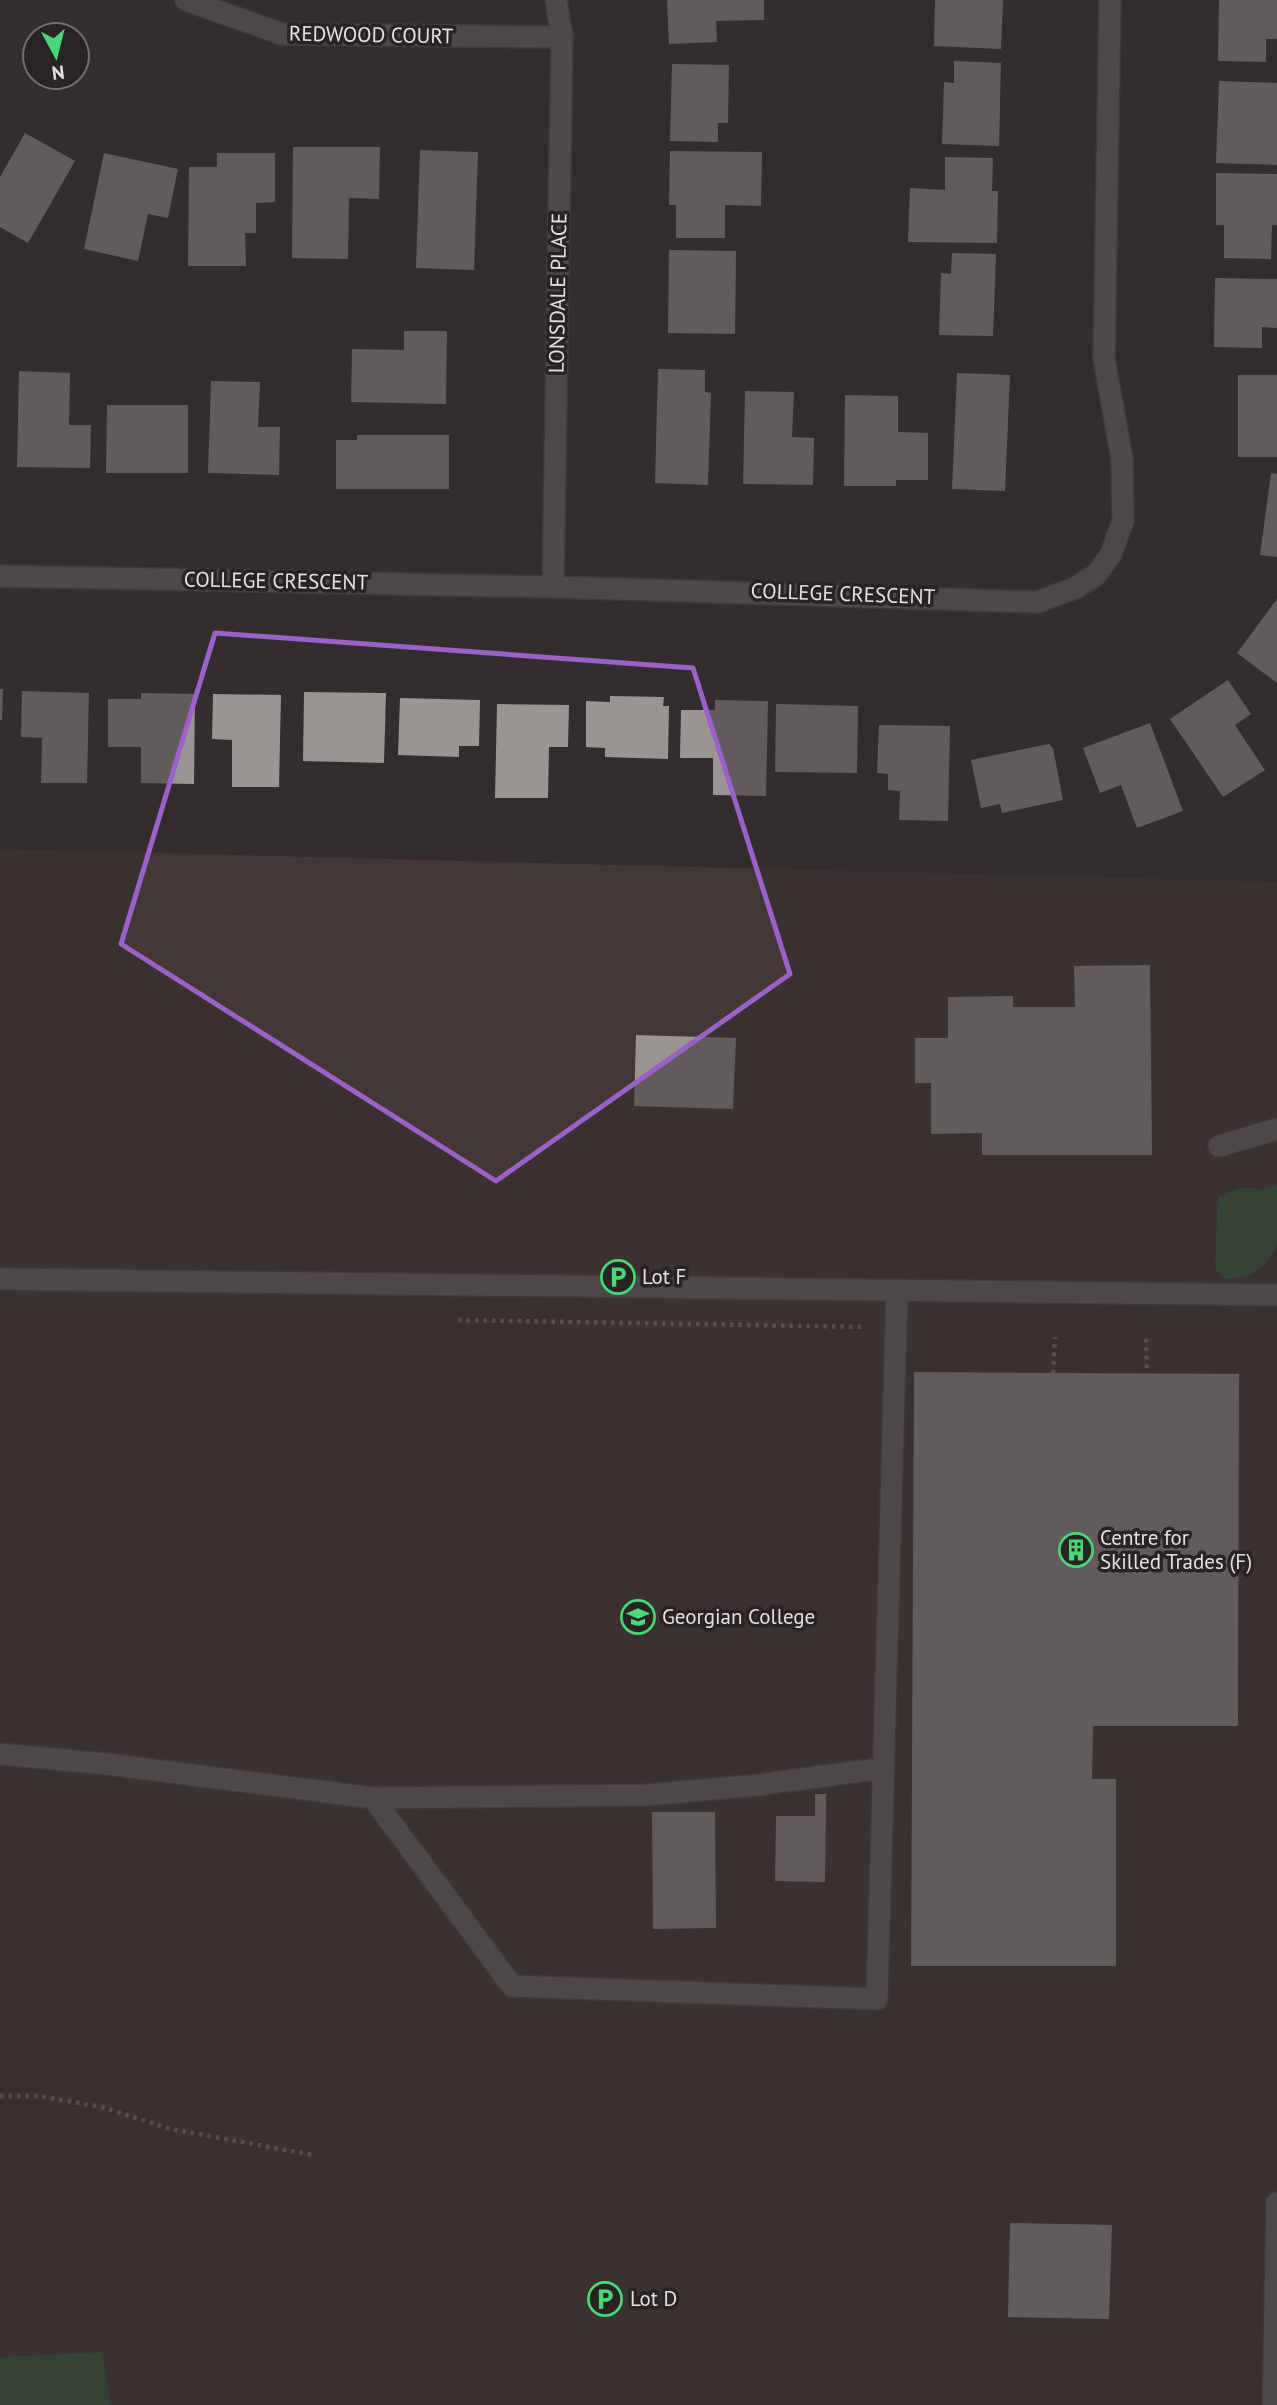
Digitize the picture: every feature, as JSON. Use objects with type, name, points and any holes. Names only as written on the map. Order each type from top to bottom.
[{"type":"street","name":"REDWOOD COURT","points":[[186,0],[282,34],[562,37]]},
{"type":"street","name":"LONSDALE PLACE","points":[[553,587],[562,37],[556,0]]},
{"type":"street","name":"COLLEGE CRESCENT","points":[[0,576],[553,587],[1038,602],[1075,588],[1096,575],[1111,554],[1123,521],[1122,459],[1104,359],[1110,0]]},
{"type":"street","points":[[1219,1146],[1277,1129]]},
{"type":"street","points":[[0,1279],[1277,1295]]},
{"type":"street","points":[[373,1798],[513,1986],[877,1999],[897,1290]]},
{"type":"street","points":[[0,1754],[121,1765],[373,1798],[647,1795],[758,1785],[884,1769]]},
{"type":"street","points":[[1273,2405],[1277,2203]]},
{"type":"path","points":[[1053,1373],[1055,1337]]},
{"type":"path","points":[[1146,1339],[1147,1373]]},
{"type":"path","points":[[0,2096],[39,2096],[102,2107],[170,2129],[313,2155]]},
{"type":"highlighted area","points":[[215,633],[693,668],[790,974],[496,1181],[121,944]]},
{"type":"shaded area","name":"Georgian College","points":[[0,849],[1277,882],[1277,2405],[110,2405],[103,2352],[0,2357]]},
{"type":"green space","points":[[1277,1185],[1277,1241],[1274,1250],[1264,1265],[1249,1275],[1223,1278],[1215,1268],[1218,1196],[1240,1188],[1268,1189]]},
{"type":"green space","points":[[103,2352],[110,2405],[0,2405],[0,2357]]},
{"type":"building","points":[[667,0],[764,0],[764,20],[716,21],[717,42],[669,44]]},
{"type":"building","points":[[935,0],[1003,0],[1001,49],[934,46]]},
{"type":"building","points":[[1219,0],[1277,0],[1277,39],[1266,39],[1266,62],[1218,61]]},
{"type":"building","points":[[954,61],[1001,63],[999,146],[942,144],[944,82],[954,83]]},
{"type":"building","points":[[672,64],[729,65],[728,123],[718,123],[718,142],[670,141]]},
{"type":"building","points":[[1219,81],[1277,83],[1277,165],[1216,163]]},
{"type":"building","points":[[25,133],[75,161],[28,243],[0,227],[0,177]]},
{"type":"building","points":[[293,147],[380,147],[379,199],[349,198],[348,259],[292,258]]},
{"type":"building","points":[[420,150],[478,152],[474,270],[416,268]]},
{"type":"building","points":[[670,151],[762,152],[761,206],[725,205],[725,238],[676,238],[676,205],[669,205]]},
{"type":"building","points":[[104,153],[178,169],[168,218],[148,214],[138,261],[84,249]]},
{"type":"building","points":[[217,153],[275,153],[275,202],[256,203],[256,233],[245,233],[246,266],[188,266],[189,167],[217,167]]},
{"type":"building","points":[[945,157],[993,158],[992,191],[998,191],[997,243],[908,242],[910,188],[945,190]]},
{"type":"building","points":[[1216,173],[1277,174],[1277,225],[1272,225],[1271,259],[1224,258],[1224,225],[1216,225]]},
{"type":"building","points":[[669,250],[736,251],[735,334],[668,333]]},
{"type":"building","points":[[952,253],[996,254],[993,336],[939,335],[941,273],[951,274]]},
{"type":"building","points":[[1215,278],[1277,279],[1277,328],[1262,327],[1262,348],[1214,347]]},
{"type":"building","points":[[404,331],[447,331],[446,404],[351,402],[352,349],[404,350]]},
{"type":"building","points":[[658,369],[705,370],[705,392],[711,393],[708,485],[655,483]]},
{"type":"building","points":[[19,371],[70,373],[69,425],[91,425],[90,468],[17,467]]},
{"type":"building","points":[[957,373],[1010,375],[1005,491],[952,489]]},
{"type":"building","points":[[1238,375],[1277,375],[1277,457],[1238,457]]},
{"type":"building","points":[[211,381],[260,382],[258,427],[280,427],[279,475],[208,473]]},
{"type":"building","points":[[745,391],[794,392],[792,437],[814,438],[813,485],[743,484]]},
{"type":"building","points":[[845,395],[898,396],[898,432],[928,433],[928,480],[896,480],[896,486],[844,486]]},
{"type":"building","points":[[107,405],[188,405],[188,473],[106,473]]},
{"type":"building","points":[[357,435],[449,435],[449,489],[336,489],[336,440],[357,440]]},
{"type":"building","points":[[1271,473],[1277,474],[1277,557],[1260,555]]},
{"type":"building","points":[[1277,599],[1277,683],[1237,653]]},
{"type":"building","points":[[1228,680],[1251,714],[1235,725],[1265,770],[1223,797],[1170,719]]},
{"type":"building","points":[[0,689],[3,689],[2,720],[0,720]]},
{"type":"building","points":[[22,691],[89,693],[87,783],[41,783],[42,738],[21,737]]},
{"type":"building","points":[[304,692],[386,693],[384,763],[303,761]]},
{"type":"building","points":[[141,693],[195,694],[194,784],[141,783],[141,747],[108,747],[108,699],[141,699]]},
{"type":"building","points":[[213,694],[281,695],[279,787],[232,787],[232,740],[212,739]]},
{"type":"building","points":[[610,696],[664,697],[663,706],[669,706],[668,759],[605,757],[605,748],[586,747],[586,701],[610,702]]},
{"type":"building","points":[[400,698],[480,700],[479,746],[459,746],[459,757],[398,755]]},
{"type":"building","points":[[715,700],[768,701],[766,796],[713,795],[713,758],[680,758],[681,710],[715,710]]},
{"type":"building","points":[[497,704],[569,705],[568,747],[549,747],[548,798],[495,798]]},
{"type":"building","points":[[776,704],[858,706],[857,773],[775,772]]},
{"type":"building","points":[[1150,723],[1183,811],[1137,828],[1121,785],[1100,793],[1083,748]]},
{"type":"building","points":[[879,725],[950,726],[948,821],[899,820],[900,791],[888,790],[888,774],[877,773]]},
{"type":"building","points":[[1049,744],[1053,748],[1063,800],[1002,813],[1000,804],[981,808],[971,760]]},
{"type":"building","points":[[1150,965],[1152,1155],[982,1155],[982,1133],[931,1134],[931,1083],[915,1083],[915,1038],[948,1038],[948,997],[1013,996],[1013,1007],[1075,1007],[1074,966]]},
{"type":"building","points":[[636,1035],[736,1038],[733,1109],[634,1106]]},
{"type":"building","name":"Centre for Skilled Trades (F)","points":[[914,1372],[1239,1374],[1238,1726],[1093,1726],[1092,1779],[1116,1779],[1116,1966],[911,1966]]},
{"type":"building","points":[[815,1794],[826,1794],[825,1882],[775,1881],[776,1816],[815,1816]]},
{"type":"building","points":[[652,1812],[715,1812],[716,1928],[653,1929]]},
{"type":"building","points":[[1010,2223],[1112,2225],[1109,2319],[1008,2317]]},
{"type":"place","name":"Lot F","points":[[618,1277]]},
{"type":"place","name":"Centre for Skilled Trades (F)","points":[[1076,1550]]},
{"type":"place","name":"Georgian College","points":[[638,1617]]},
{"type":"place","name":"Lot D","points":[[605,2299]]}]
